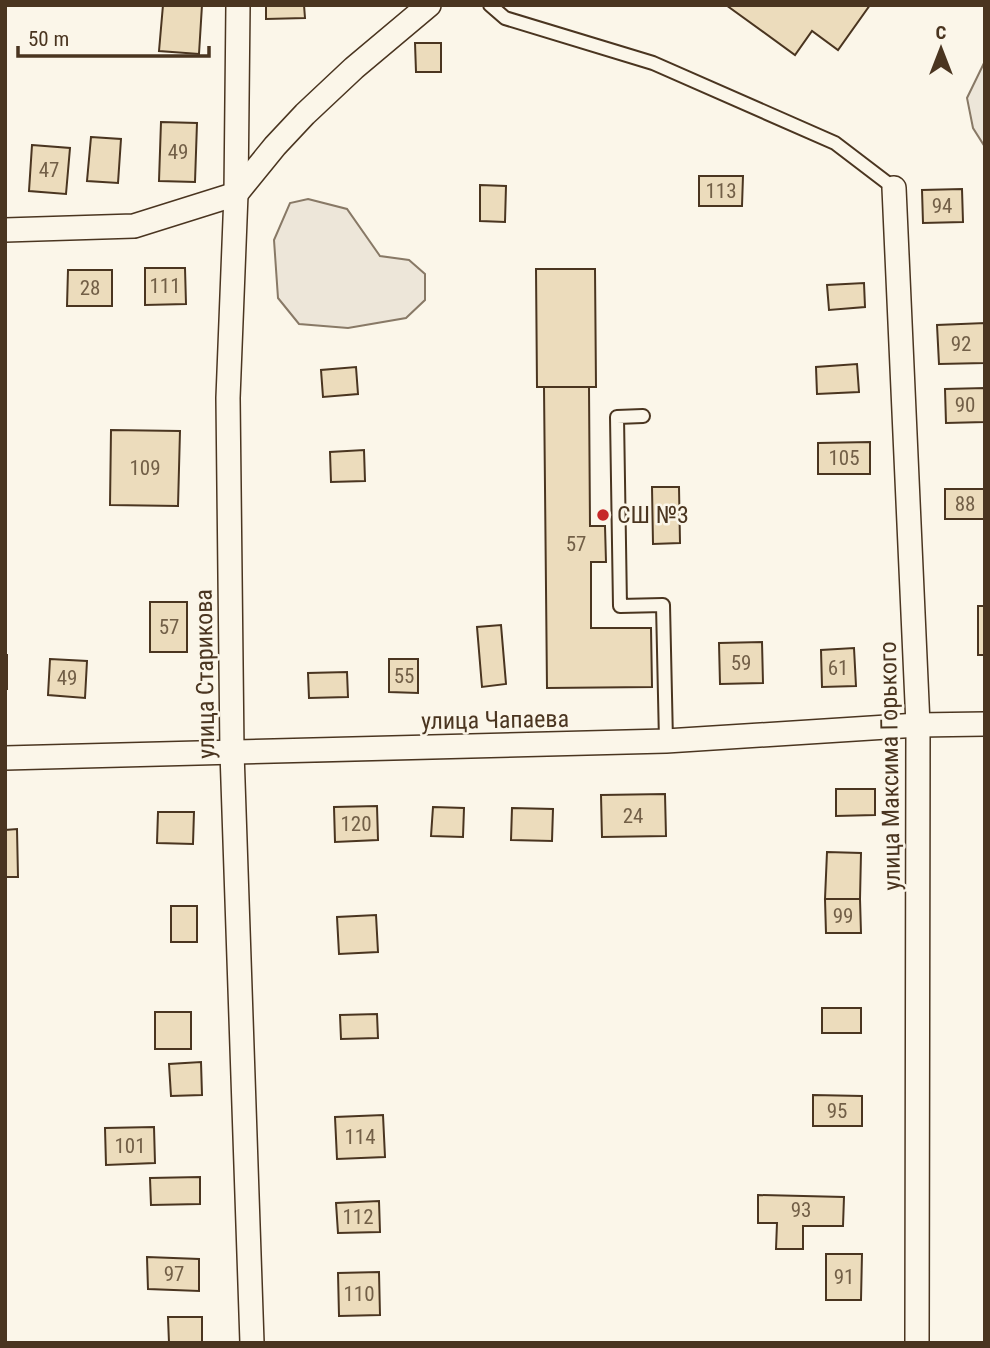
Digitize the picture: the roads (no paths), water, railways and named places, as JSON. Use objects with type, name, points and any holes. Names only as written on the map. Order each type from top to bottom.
[{"type":"street","name":"улица Старикова","points":[[238,5],[236,194],[228,398],[232,752],[252,1343]]},
{"type":"street","points":[[5,230],[134,226],[236,194],[305,114],[354,68],[429,5]]},
{"type":"street","name":"улица Максима Горького","points":[[894,188],[918,725],[917,1343]]},
{"type":"street","name":"улица Чапаева","points":[[5,758],[666,741],[918,725],[985,724]]},
{"type":"lane","points":[[490,5],[505,18],[653,63],[835,143],[894,188]]},
{"type":"lane","points":[[643,416],[617,417],[620,606],[663,605],[666,741]]},
{"type":"place","name":"СШ №3","points":[[603,515]]}]
